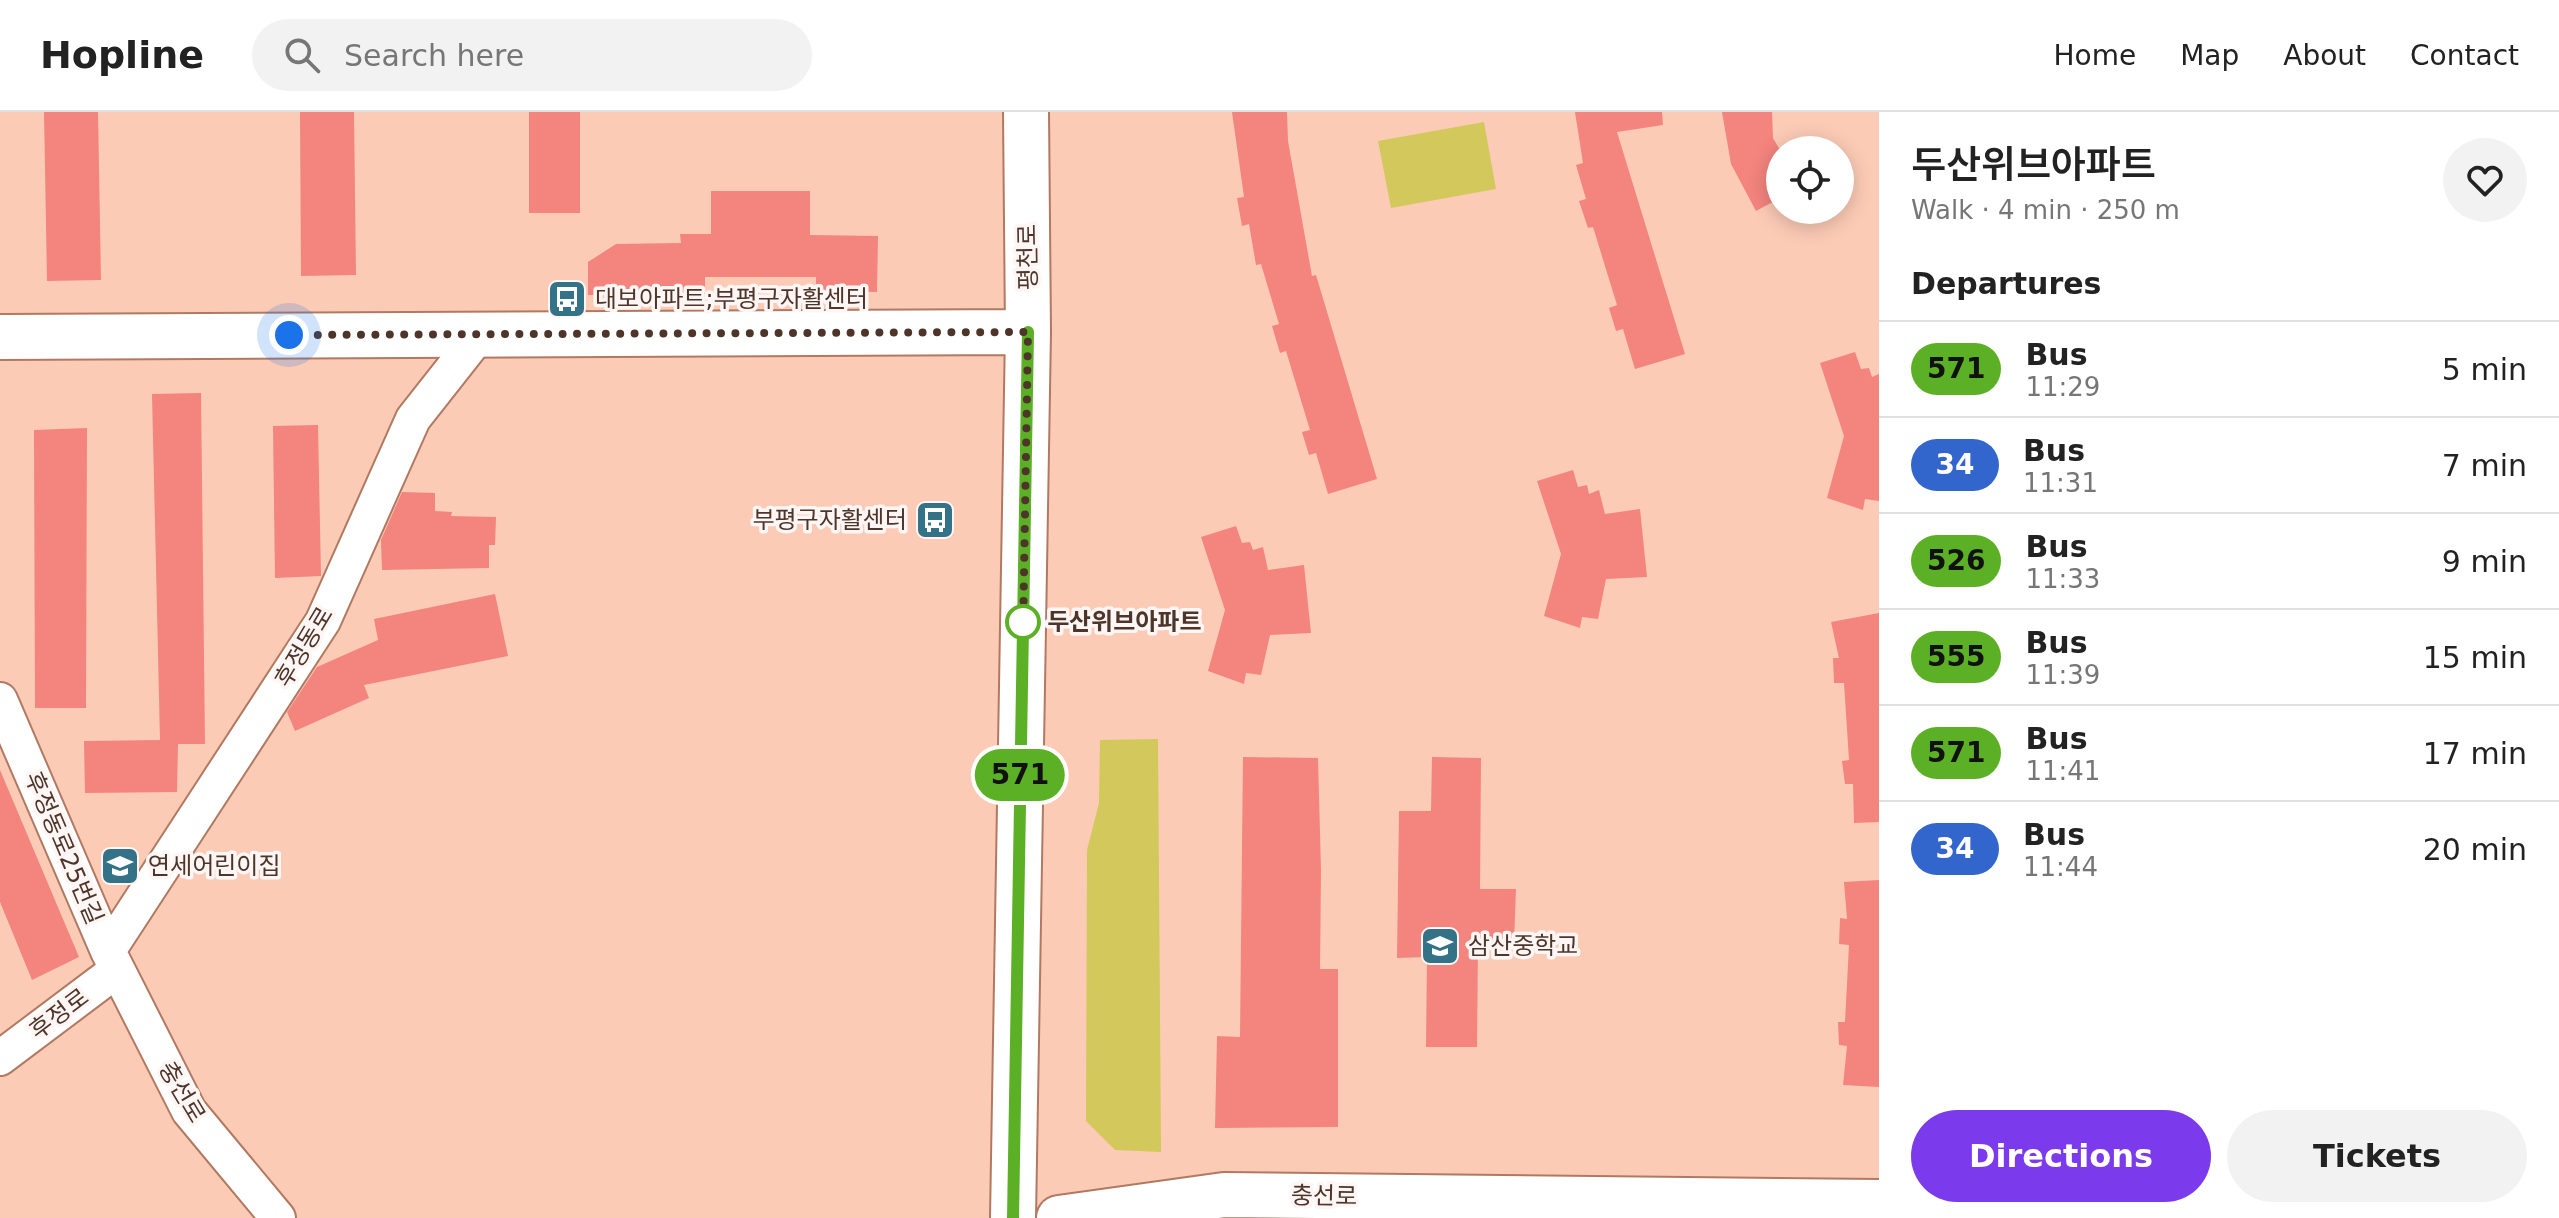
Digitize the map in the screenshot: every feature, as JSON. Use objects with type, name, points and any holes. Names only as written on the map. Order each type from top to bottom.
[{"type":"street","name":"평천로","points":[[1013,1218],[1028,332],[1026,112]]},
{"type":"street","points":[[0,337],[1028,332]]},
{"type":"street","name":"후정동로","points":[[113,961],[323,621],[413,419],[480,334]]},
{"type":"street","name":"후정동로25번길","points":[[0,700],[113,961]]},
{"type":"street","name":"후정로","points":[[0,1058],[113,961]]},
{"type":"street","name":"충선로","points":[[113,961],[189,1111],[278,1218]]},
{"type":"street","name":"충선로","points":[[1059,1218],[1224,1195],[1774,1210],[1879,1202]]},
{"type":"shaded area","points":[[1484,122],[1496,189],[1391,208],[1378,141]]},
{"type":"shaded area","points":[[1158,739],[1161,1152],[1115,1150],[1086,1121],[1087,850],[1099,803],[1100,740]]},
{"type":"building","points":[[44,112],[98,112],[101,280],[47,281]]},
{"type":"building","points":[[300,112],[354,112],[356,275],[301,276]]},
{"type":"building","points":[[529,112],[580,112],[580,213],[529,213]]},
{"type":"building","points":[[1232,112],[1287,112],[1288,141],[1312,276],[1316,275],[1377,479],[1328,494],[1316,453],[1309,455],[1302,432],[1310,430],[1286,351],[1280,353],[1272,326],[1279,324],[1261,264],[1256,265],[1249,224],[1242,226],[1237,198],[1244,197]]},
{"type":"building","points":[[1575,112],[1662,112],[1663,125],[1617,132],[1685,354],[1635,369],[1623,329],[1616,331],[1609,308],[1617,305],[1593,227],[1588,228],[1579,201],[1586,199],[1576,165],[1583,163]]},
{"type":"building","points":[[1722,112],[1772,112],[1773,136],[1766,136],[1766,206],[1756,211],[1731,164]]},
{"type":"building","points":[[711,191],[810,191],[810,235],[878,236],[877,292],[816,291],[816,277],[705,277],[705,294],[588,295],[588,262],[616,244],[681,243],[680,234],[711,234]]},
{"type":"building","points":[[1855,352],[1861,369],[1869,368],[1872,377],[1879,374],[1879,501],[1865,499],[1863,510],[1827,498],[1844,436],[1820,363]]},
{"type":"building","points":[[201,393],[205,744],[178,744],[177,792],[85,793],[84,741],[160,740],[152,394]]},
{"type":"building","points":[[318,425],[321,576],[275,578],[273,426]]},
{"type":"building","points":[[87,428],[86,708],[35,708],[34,430]]},
{"type":"building","points":[[1573,470],[1578,487],[1587,485],[1589,494],[1599,490],[1605,514],[1640,509],[1647,577],[1606,579],[1598,619],[1582,617],[1580,628],[1544,616],[1561,554],[1537,481]]},
{"type":"building","points":[[402,492],[435,493],[435,511],[452,512],[451,516],[496,517],[495,545],[489,545],[489,568],[382,570],[381,540]]},
{"type":"building","points":[[1236,526],[1242,543],[1250,542],[1253,550],[1263,547],[1268,570],[1304,565],[1311,633],[1270,635],[1261,675],[1246,673],[1244,684],[1208,671],[1225,610],[1201,537]]},
{"type":"building","points":[[495,594],[508,656],[364,685],[369,698],[295,731],[287,712],[317,667],[378,640],[374,619]]},
{"type":"building","points":[[1879,613],[1879,822],[1854,823],[1853,784],[1845,784],[1842,761],[1849,760],[1844,683],[1834,683],[1833,658],[1839,658],[1831,622]]},
{"type":"building","points":[[1243,757],[1318,758],[1320,969],[1338,969],[1338,1127],[1215,1128],[1217,1036],[1240,1037]]},
{"type":"building","points":[[1432,757],[1481,758],[1480,889],[1516,889],[1514,943],[1478,943],[1477,1047],[1426,1047],[1427,957],[1397,958],[1399,811],[1431,811]]},
{"type":"building","points":[[0,770],[79,957],[32,980],[0,902]]},
{"type":"building","points":[[1879,880],[1879,1087],[1843,1085],[1847,1046],[1839,1045],[1838,1022],[1845,1022],[1849,945],[1839,944],[1840,918],[1847,919],[1844,882]]},
{"type":"bus line","name":"571","points":[[1013,1218],[1028,332]]},
{"type":"place","name":"대보아파트;부평구자활센터","points":[[567,299]]},
{"type":"place","name":"부평구자활센터","points":[[935,520]]},
{"type":"place","name":"두산위브아파트","points":[[1023,622]]},
{"type":"place","name":"연세어린이집","points":[[120,866]]},
{"type":"place","name":"삼산중학교","points":[[1440,946]]},
{"type":"route","points":[[289,335],[1028,332],[1023,635],[1023,622]]}]
